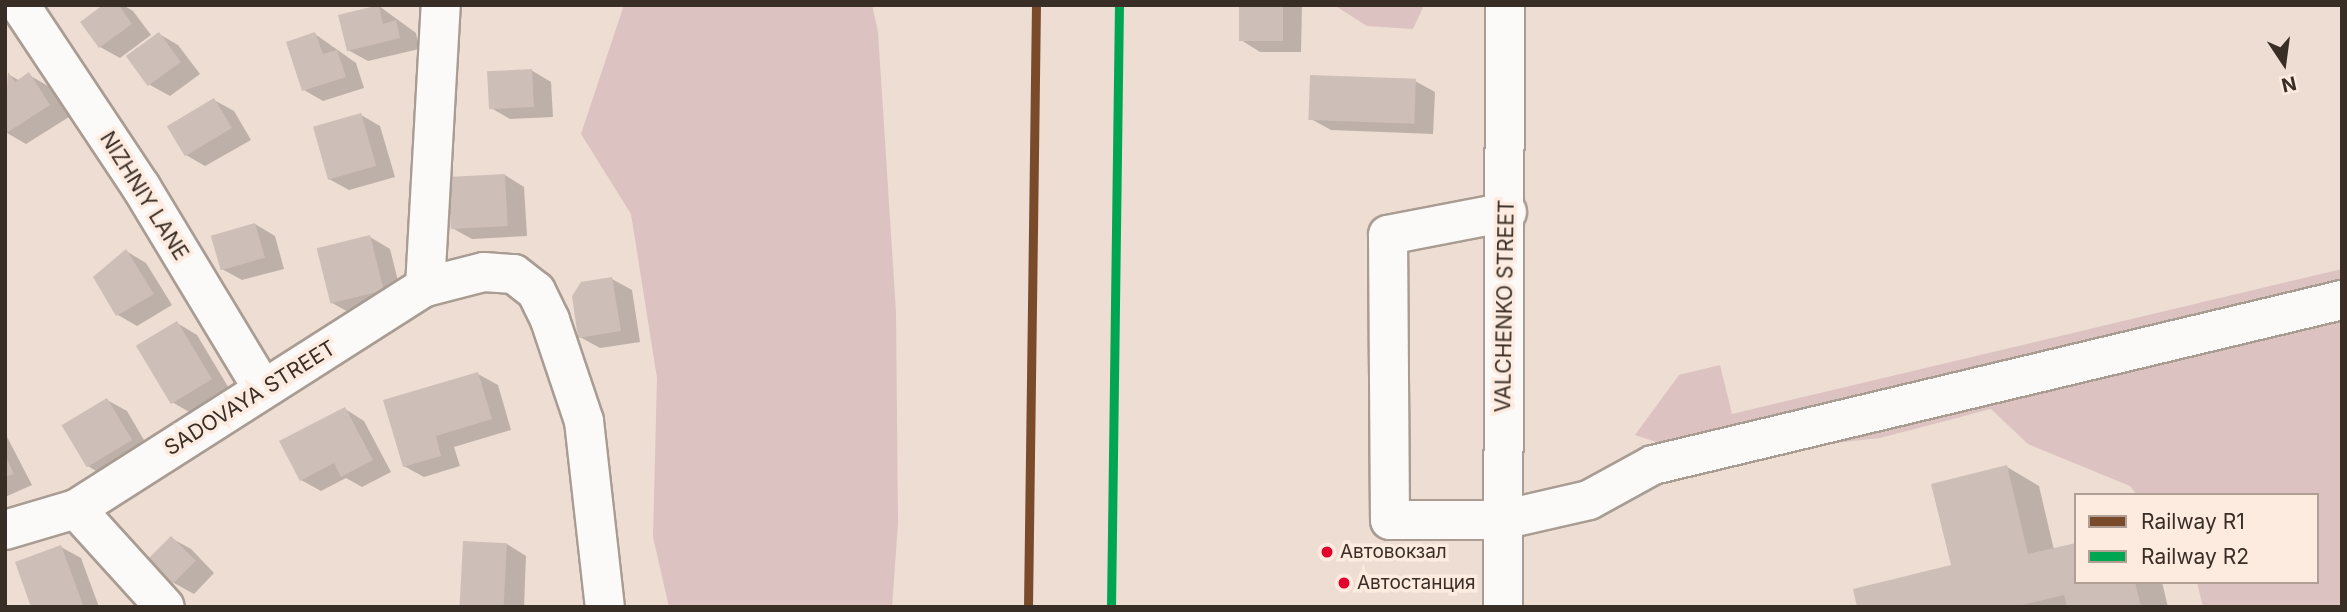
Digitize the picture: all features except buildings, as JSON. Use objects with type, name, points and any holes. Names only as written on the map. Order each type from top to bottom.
[{"type":"street","name":"NIZHNIY LANE","points":[[20,5],[141,187],[263,389]]},
{"type":"street","points":[[425,288],[441,5]]},
{"type":"street","name":"VALCHENKO STREET","points":[[1503,607],[1507,212],[1505,5]]},
{"type":"street","points":[[1507,212],[1388,235],[1390,520],[1502,520],[1588,500],[1653,465],[2342,300]]},
{"type":"street","name":"SADOVAYA STREET","points":[[5,530],[76,509],[425,288],[484,272],[514,274],[536,291],[584,421],[605,607]]},
{"type":"street","points":[[76,509],[165,607]]},
{"type":"shaded area","points":[[624,5],[872,5],[878,32],[896,312],[898,523],[892,607],[669,607],[653,537],[657,378],[631,214],[581,134]]},
{"type":"shaded area","points":[[1334,5],[1424,5],[1413,29],[1367,26]]},
{"type":"shaded area","points":[[2342,269],[2342,607],[2203,607],[2197,584],[2319,584],[2319,493],[2135,493],[2130,486],[2028,444],[1991,409],[1880,438],[1702,457],[1635,435],[1679,375],[1720,365],[1732,414]]},
{"type":"rail line","name":"R1","points":[[1028,607],[1036,5]]},
{"type":"rail line","name":"R2","points":[[1111,607],[1119,5]]},
{"type":"place","name":"Автовокзал","points":[[1327,552]]},
{"type":"place","name":"Автостанция","points":[[1344,583]]}]
